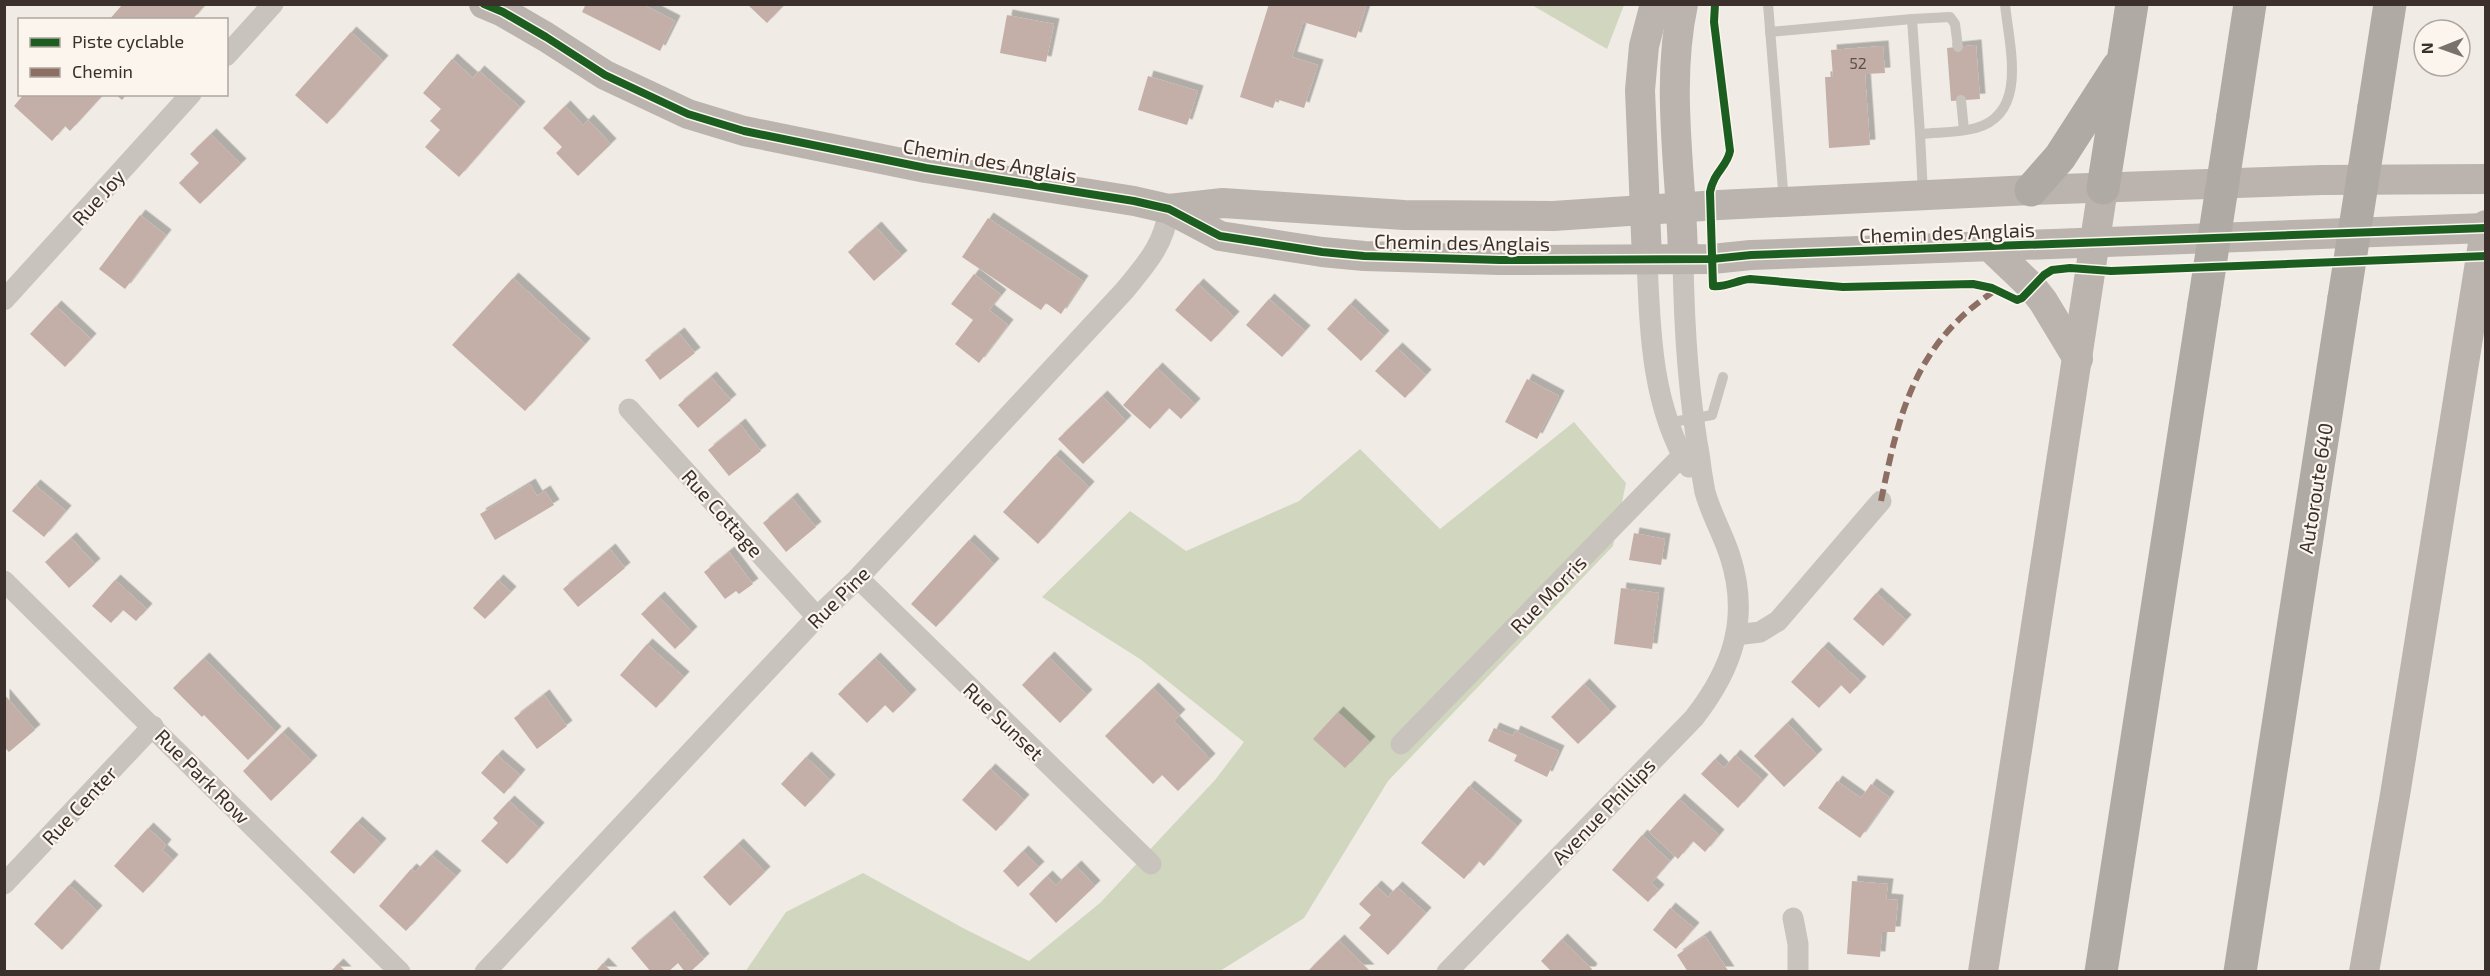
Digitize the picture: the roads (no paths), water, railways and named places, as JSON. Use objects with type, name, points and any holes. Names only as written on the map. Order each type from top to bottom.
[{"type":"highway","points":[[2103,188],[2132,4]]},
{"type":"highway","points":[[2100,972],[2250,4]]},
{"type":"highway","name":"Autoroute 640","points":[[2240,972],[2390,4]]},
{"type":"highway","points":[[2031,190],[2060,157],[2124,57]]},
{"type":"street","points":[[228,54],[273,4]]},
{"type":"street","points":[[1647,259],[1641,76],[1644,46],[1655,4]]},
{"type":"street","points":[[1683,4],[1675,67],[1683,259]]},
{"type":"street","name":"Chemin des Anglais","points":[[499,7],[605,75],[688,114],[722,124],[926,168],[1134,201],[1170,209],[1220,236],[1322,252],[1454,260],[1683,259],[2485,227]]},
{"type":"street","name":"Rue Joy","points":[[4,300],[189,96]]},
{"type":"street","name":"Chemin des Anglais","points":[[1170,209],[1223,203],[1404,215],[1524,216],[2031,190],[2314,180],[2486,179]]},
{"type":"street","points":[[1983,972],[2103,188]]},
{"type":"street","name":"Rue Pine","points":[[485,972],[817,617],[858,578],[1125,290],[1158,248],[1170,209]]},
{"type":"street","points":[[2364,972],[2395,795],[2485,227]]},
{"type":"street","points":[[1990,247],[2043,300],[2078,360]]},
{"type":"street","name":"Avenue Phillips","points":[[1447,972],[1694,718],[1720,681],[1732,654],[1739,605],[1734,570],[1690,453],[1667,423],[1654,369],[1647,259]]},
{"type":"street","name":"Avenue Phillips","points":[[1683,259],[1685,336],[1694,420],[1690,453]]},
{"type":"street","name":"Rue Cottage","points":[[629,409],[817,617]]},
{"type":"street","name":"Rue Morris","points":[[1401,744],[1690,453]]},
{"type":"street","points":[[1736,635],[1760,632],[1778,621],[1881,501]]},
{"type":"street","name":"Rue Sunset","points":[[858,578],[1151,864]]},
{"type":"street","name":"Rue Park Row","points":[[4,581],[400,972]]},
{"type":"street","name":"Rue Center","points":[[4,884],[153,726]]},
{"type":"street","points":[[1793,918],[1798,944],[1798,972]]},
{"type":"lane","points":[[1768,4],[1784,202]]},
{"type":"lane","points":[[1920,134],[1964,130],[1987,124],[1996,119],[2010,99],[2011,70],[2006,4]]},
{"type":"lane","points":[[1770,32],[1950,17],[1955,24],[1958,47]]},
{"type":"lane","points":[[1912,20],[1923,195]]},
{"type":"lane","points":[[1961,100],[1964,130]]},
{"type":"lane","points":[[1667,423],[1712,415],[1723,377]]}]
